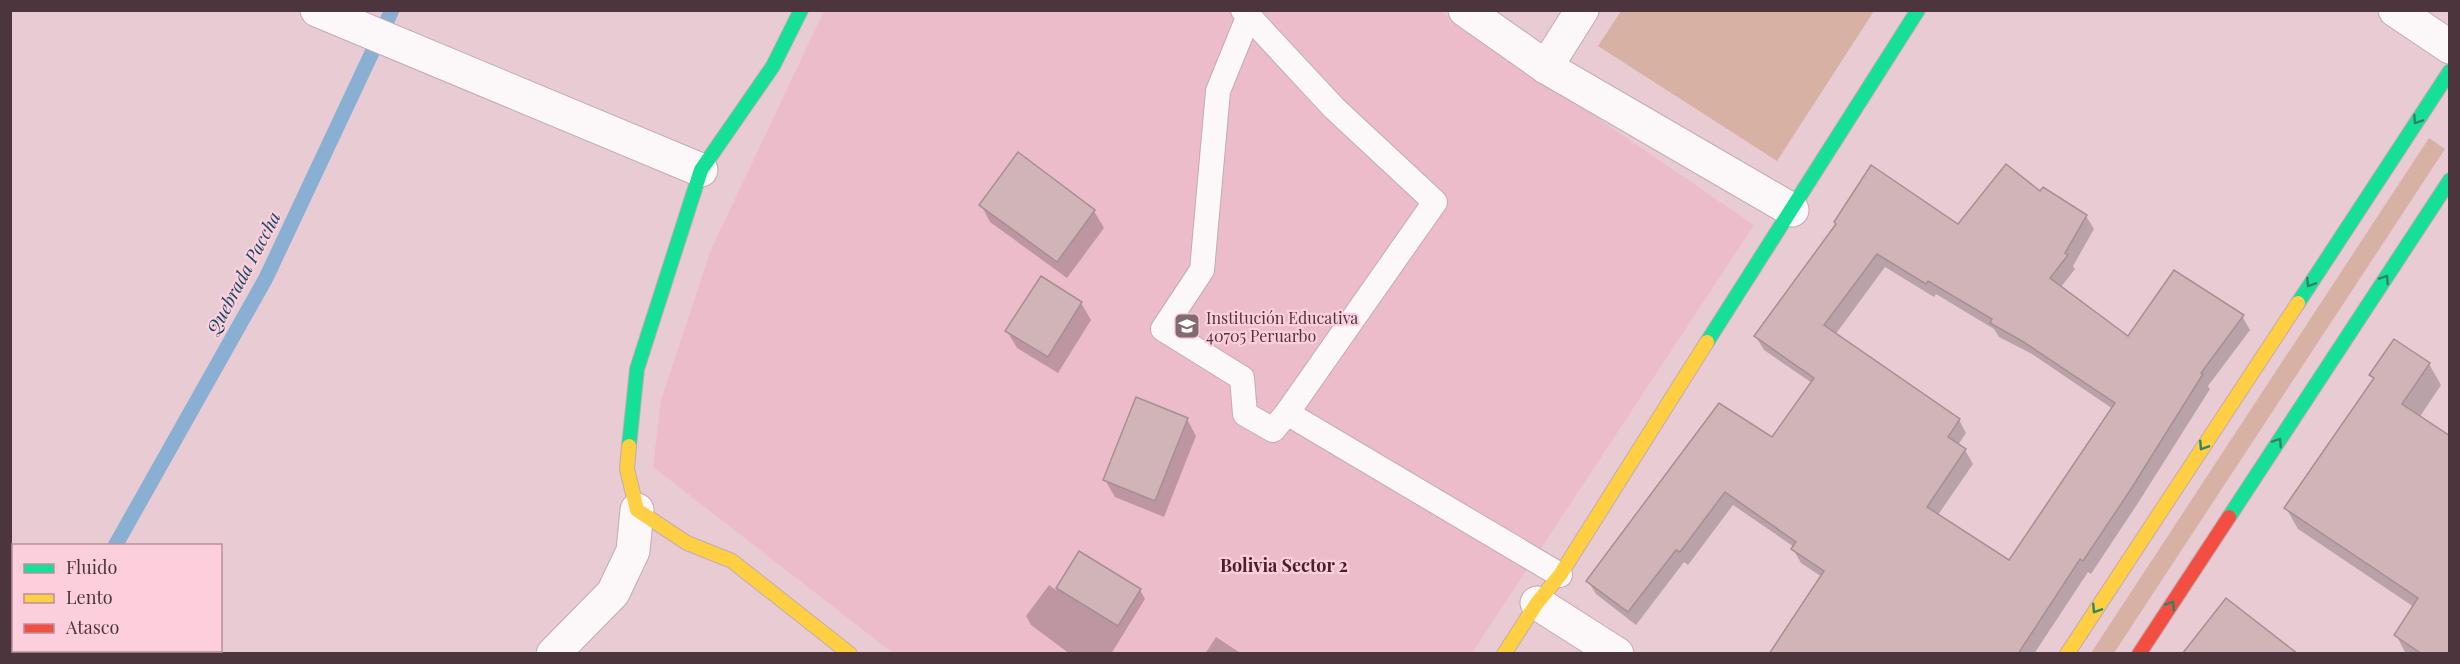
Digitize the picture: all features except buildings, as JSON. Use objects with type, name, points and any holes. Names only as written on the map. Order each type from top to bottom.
[{"type":"street","points":[[317,10],[701,170]]},
{"type":"street","points":[[554,654],[613,593],[633,551],[637,510],[627,469],[637,369],[701,170],[773,66],[801,10]]},
{"type":"street","points":[[1465,10],[1546,67],[1792,210]]},
{"type":"street","points":[[1546,67],[1582,10]]},
{"type":"street","points":[[1504,654],[1537,603],[1560,575],[1918,10]]},
{"type":"street","points":[[2395,10],[2450,46]]},
{"type":"street","points":[[2067,654],[2450,71]]},
{"type":"street","points":[[2139,654],[2450,180]]},
{"type":"street","points":[[637,510],[687,543],[732,561],[850,654]]},
{"type":"street","points":[[1537,603],[1617,654]]},
{"type":"lane","points":[[1246,13],[1334,108],[1435,202],[1287,413],[1273,430],[1245,414],[1242,378],[1163,329],[1202,270],[1218,91],[1246,13]]},
{"type":"lane","points":[[1287,413],[1560,575]]},
{"type":"shaded area","name":"Institución Educativa 40705 Peruarbo","points":[[824,11],[1441,11],[1754,225],[1472,653],[893,653],[653,467],[661,400],[710,252]]},
{"type":"shaded area","points":[[1621,11],[1874,11],[1777,161],[1598,46]]},
{"type":"shaded area","points":[[2429,138],[2445,149],[2114,653],[2091,653]]},
{"type":"waterway","name":"Quebrada Paccha","points":[[116,544],[266,278],[392,10]]},
{"type":"traffic: fast","points":[[629,446],[637,369],[701,170],[773,66],[801,10]]},
{"type":"traffic: fast","points":[[1707,342],[1918,10]]},
{"type":"traffic: fast","points":[[2298,303],[2450,71]]},
{"type":"traffic: fast","points":[[2229,517],[2450,180]]},
{"type":"traffic: slow","points":[[2067,654],[2298,303]]},
{"type":"traffic: slow","points":[[1504,654],[1537,603],[1560,575],[1707,342]]},
{"type":"traffic: slow","points":[[629,446],[627,469],[637,510],[687,543],[732,561],[850,654]]},
{"type":"traffic: jam","points":[[2139,654],[2229,517]]},
{"type":"place","name":"Institución Educativa 40705 Peruarbo","points":[[1187,326]]},
{"type":"district","name":"Bolivia Sector 2","points":[[1284,565]]}]
